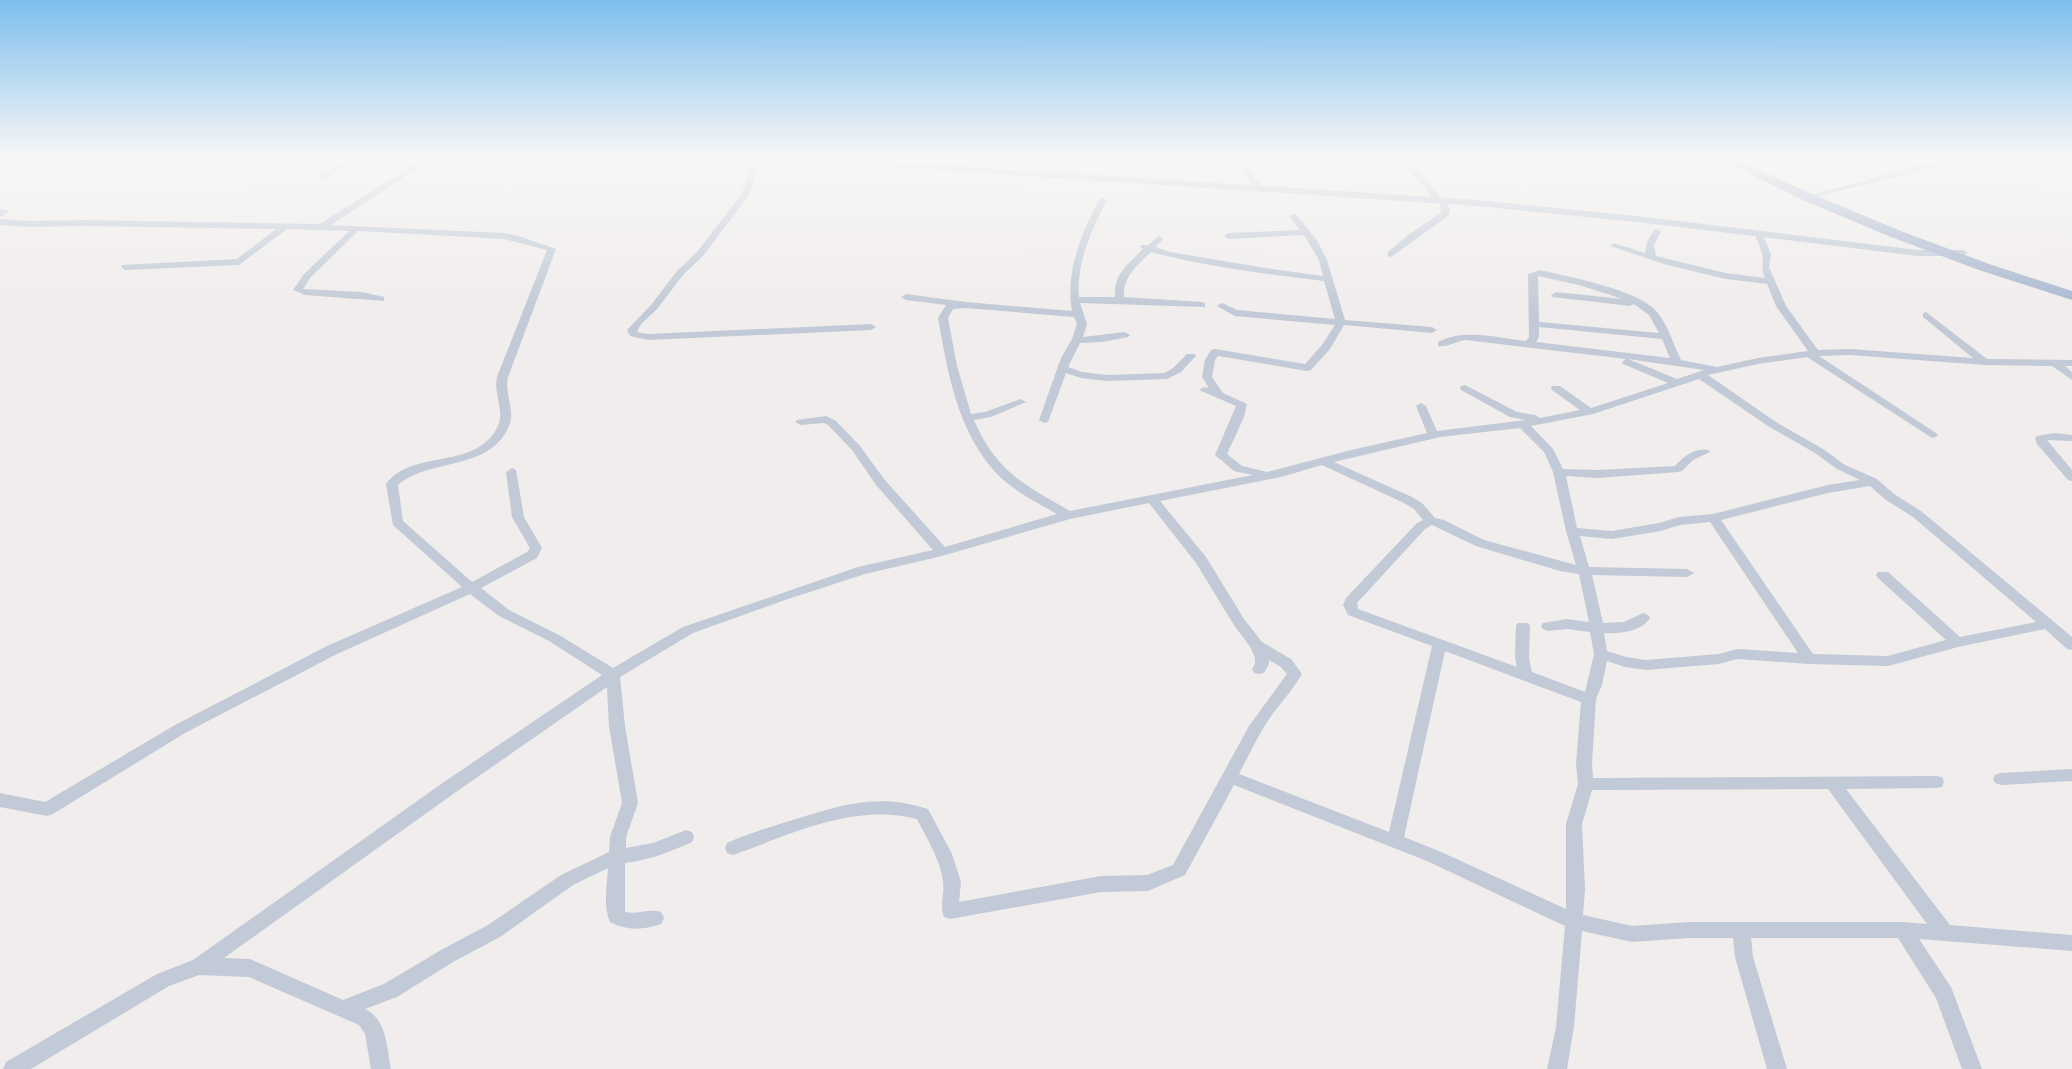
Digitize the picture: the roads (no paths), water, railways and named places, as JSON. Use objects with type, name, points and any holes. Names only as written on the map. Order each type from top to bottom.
[{"type":"main road","points":[[1836,209],[2072,296]]},
{"type":"main road","points":[[1848,209],[1958,254],[2072,290]]},
{"type":"street","points":[[322,227],[350,209]]},
{"type":"street","points":[[734,209],[700,254],[680,273],[659,301],[638,322],[632,330],[633,334],[648,337],[760,332],[787,333],[871,327]]},
{"type":"street","points":[[1044,420],[1066,358],[1077,340],[1082,324],[1076,314],[1075,278],[1083,244],[1099,209]]},
{"type":"street","points":[[1391,254],[1411,237],[1445,214],[1445,209]]},
{"type":"street","points":[[1545,209],[1877,249],[1958,254]]},
{"type":"street","points":[[0,211],[5,212],[0,215]]},
{"type":"street","points":[[1219,395],[1207,376],[1210,360],[1216,352],[1307,368],[1326,347],[1341,323],[1324,260],[1314,242],[1292,216]]},
{"type":"street","points":[[0,222],[322,227],[504,236],[552,249],[507,369],[501,377],[501,401],[505,420],[500,432],[492,442],[479,452],[408,472],[392,484],[398,522],[471,588],[504,613],[554,638],[613,675]]},
{"type":"street","points":[[125,267],[239,262],[284,227]]},
{"type":"street","points":[[356,229],[307,276],[298,290],[305,292],[362,294],[381,299]]},
{"type":"street","points":[[1228,236],[1306,232]]},
{"type":"street","points":[[1653,258],[1650,255],[1649,247],[1652,238],[1657,232]]},
{"type":"street","points":[[1758,234],[1766,252],[1767,260],[1765,267],[1781,306],[1812,353],[1932,434]]},
{"type":"street","points":[[1120,300],[1119,288],[1124,273],[1146,248],[1159,239]]},
{"type":"street","points":[[1614,246],[1653,258],[1726,276],[1772,282]]},
{"type":"street","points":[[1146,248],[1298,276],[1329,279]]},
{"type":"street","points":[[1529,345],[1534,337],[1532,274],[1535,273],[1622,294],[1645,305],[1652,312],[1677,362]]},
{"type":"street","points":[[1556,295],[1645,305]]},
{"type":"street","points":[[906,297],[966,305],[1076,314]]},
{"type":"street","points":[[1076,300],[1120,300],[1202,305]]},
{"type":"street","points":[[966,305],[950,307],[943,318],[957,394],[979,444],[998,468],[1021,488],[1068,515]]},
{"type":"street","points":[[1222,306],[1234,313],[1432,330]]},
{"type":"street","points":[[1926,315],[1984,362]]},
{"type":"street","points":[[1533,324],[1664,336]]},
{"type":"street","points":[[1077,340],[1102,339],[1125,335]]},
{"type":"street","points":[[1442,344],[1453,338],[1466,337],[1677,362],[1721,370]]},
{"type":"street","points":[[13,1069],[163,980],[198,966],[450,787],[613,675],[688,630],[780,596],[863,570],[942,552],[1068,515],[1272,474],[1350,453],[1434,436],[1523,424],[1589,412],[1701,375],[1758,361],[1812,353],[1850,352],[1984,362],[2072,363]]},
{"type":"street","points":[[1063,369],[1081,375],[1107,378],[1167,376],[1191,356]]},
{"type":"street","points":[[1627,362],[1677,383]]},
{"type":"street","points":[[2055,363],[2072,377]]},
{"type":"street","points":[[1701,375],[1772,424],[1819,450],[1842,467],[1873,482],[1916,514],[2072,645]]},
{"type":"street","points":[[1465,388],[1514,415],[1542,420]]},
{"type":"street","points":[[1556,388],[1589,412]]},
{"type":"street","points":[[1204,390],[1242,404],[1240,414],[1227,438],[1221,455],[1238,469],[1272,474]]},
{"type":"street","points":[[967,418],[987,414],[1021,402]]},
{"type":"street","points":[[1420,406],[1434,436]]},
{"type":"street","points":[[801,422],[826,419],[832,423],[856,448],[880,482],[942,552]]},
{"type":"street","points":[[1523,424],[1549,451],[1559,472],[1572,531],[1592,601],[1601,654],[1595,685],[1589,700],[1584,764],[1586,784],[1574,824],[1576,889],[1565,1028],[1557,1069]]},
{"type":"street","points":[[2072,438],[2054,436],[2041,438],[2043,444],[2072,477]]},
{"type":"street","points":[[1559,472],[1598,474],[1678,469],[1689,458],[1704,452]]},
{"type":"street","points":[[1323,461],[1408,500],[1418,506],[1431,521]]},
{"type":"street","points":[[0,800],[47,809],[180,729],[332,650],[471,588],[532,555],[536,550],[518,517],[512,472]]},
{"type":"street","points":[[1572,531],[1612,535],[1662,527],[1679,521],[1713,518],[1828,489],[1873,482]]},
{"type":"street","points":[[1150,498],[1201,560],[1239,622],[1258,646],[1262,658],[1262,664],[1259,669]]},
{"type":"street","points":[[1713,518],[1808,659]]},
{"type":"street","points":[[1589,700],[1353,612],[1350,605],[1351,601],[1408,542],[1420,526],[1431,521],[1440,522],[1480,543],[1553,565],[1584,571],[1687,573]]},
{"type":"street","points":[[1883,575],[1958,642]]},
{"type":"street","points":[[1548,626],[1560,623],[1596,628],[1626,627],[1643,618]]},
{"type":"street","points":[[1601,654],[1625,662],[1646,665],[1719,659],[1737,654],[1808,659],[1888,661],[1958,642],[2048,624]]},
{"type":"street","points":[[1523,626],[1522,658],[1526,677]]},
{"type":"street","points":[[1395,840],[1439,645]]},
{"type":"street","points":[[733,848],[767,834],[846,809],[888,806],[908,809],[922,814],[944,854],[952,882],[950,911],[1101,884],[1148,883],[1179,870],[1254,730],[1269,708],[1284,692],[1295,674],[1286,663],[1258,646]]},
{"type":"street","points":[[613,675],[621,754],[630,803],[618,837],[615,893],[616,916],[624,921],[638,922],[655,918]]},
{"type":"street","points":[[2001,779],[2072,776]]},
{"type":"street","points":[[1230,777],[1395,840],[1573,921],[1632,934],[1690,930],[1903,930],[2072,943]]},
{"type":"street","points":[[1586,784],[1936,782]]},
{"type":"street","points":[[1832,783],[1944,932]]},
{"type":"street","points":[[345,1008],[390,991],[494,931],[566,880],[617,856],[639,855],[660,849],[686,837]]},
{"type":"street","points":[[1741,930],[1744,956],[1777,1069]]},
{"type":"street","points":[[1903,930],[1944,993],[1972,1069]]},
{"type":"street","points":[[198,966],[250,968],[345,1008],[366,1019],[374,1031],[380,1069]]}]
